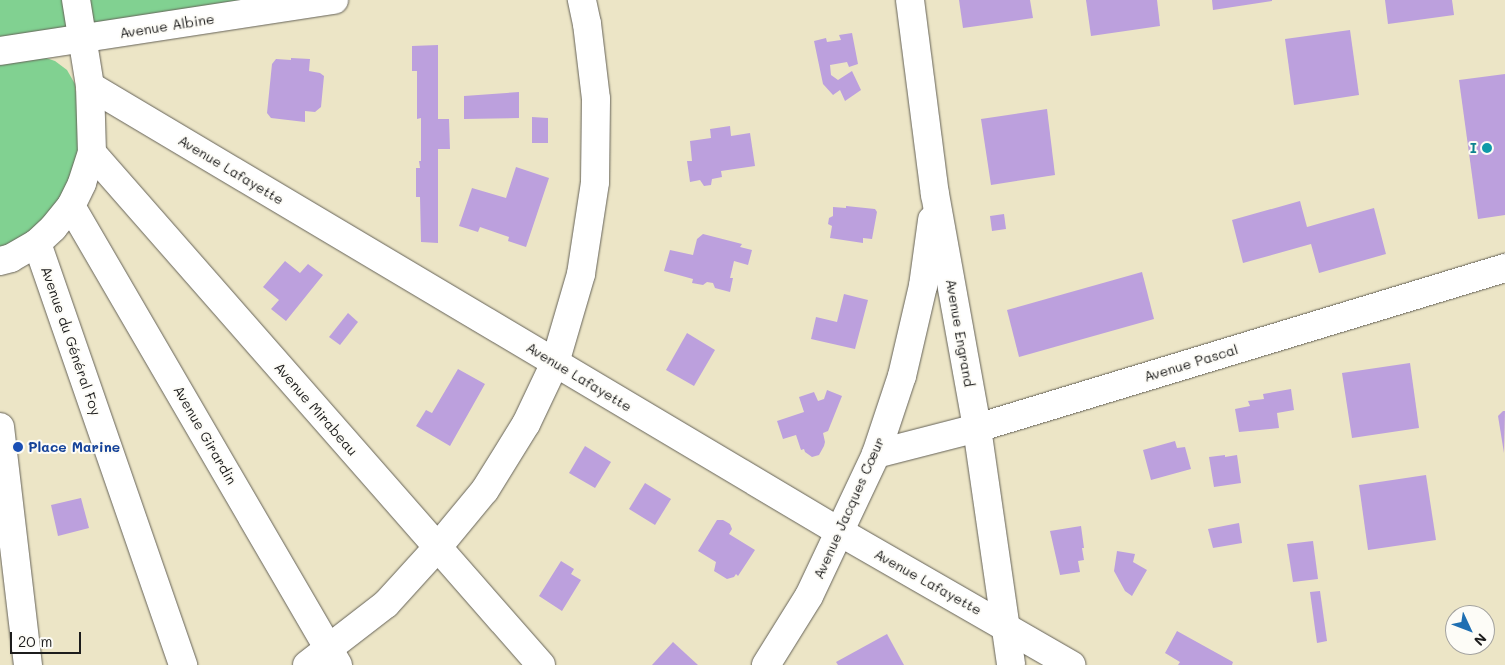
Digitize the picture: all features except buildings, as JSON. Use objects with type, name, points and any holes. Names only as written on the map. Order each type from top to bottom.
[{"type":"street","points":[[0,261],[11,258],[37,243],[71,206],[82,183],[92,153],[90,86],[76,0]]},
{"type":"street","name":"Avenue Albine","points":[[0,51],[334,0]]},
{"type":"street","points":[[307,665],[334,657],[437,548],[490,482],[526,424],[554,363],[581,274],[595,182],[596,99],[588,24],[582,0]]},
{"type":"street","name":"Avenue Engrand","points":[[910,0],[935,194],[977,428],[1011,665]]},
{"type":"street","name":"Avenue Lafayette","points":[[90,86],[840,532],[1071,665]]},
{"type":"street","name":"Avenue Mirabeau","points":[[92,153],[541,665]]},
{"type":"street","name":"Avenue Jacques Cœur","points":[[766,665],[809,596],[876,454],[902,376],[921,295],[935,194]]},
{"type":"street","name":"Avenue Girardin","points":[[71,206],[334,657]]},
{"type":"street","name":"Avenue du Général Foy","points":[[37,243],[183,665]]},
{"type":"street","name":"Avenue Pascal","points":[[876,454],[977,428],[1505,268]]},
{"type":"street","points":[[0,427],[28,665]]},
{"type":"green space","points":[[0,0],[277,0],[0,41]]},
{"type":"green space","points":[[43,57],[55,61],[67,70],[75,84],[80,138],[74,178],[51,215],[20,242],[0,249],[0,59]]},
{"type":"place","name":"I","points":[[1487,148]]},
{"type":"place","name":"Place Marine","points":[[18,447]]}]
